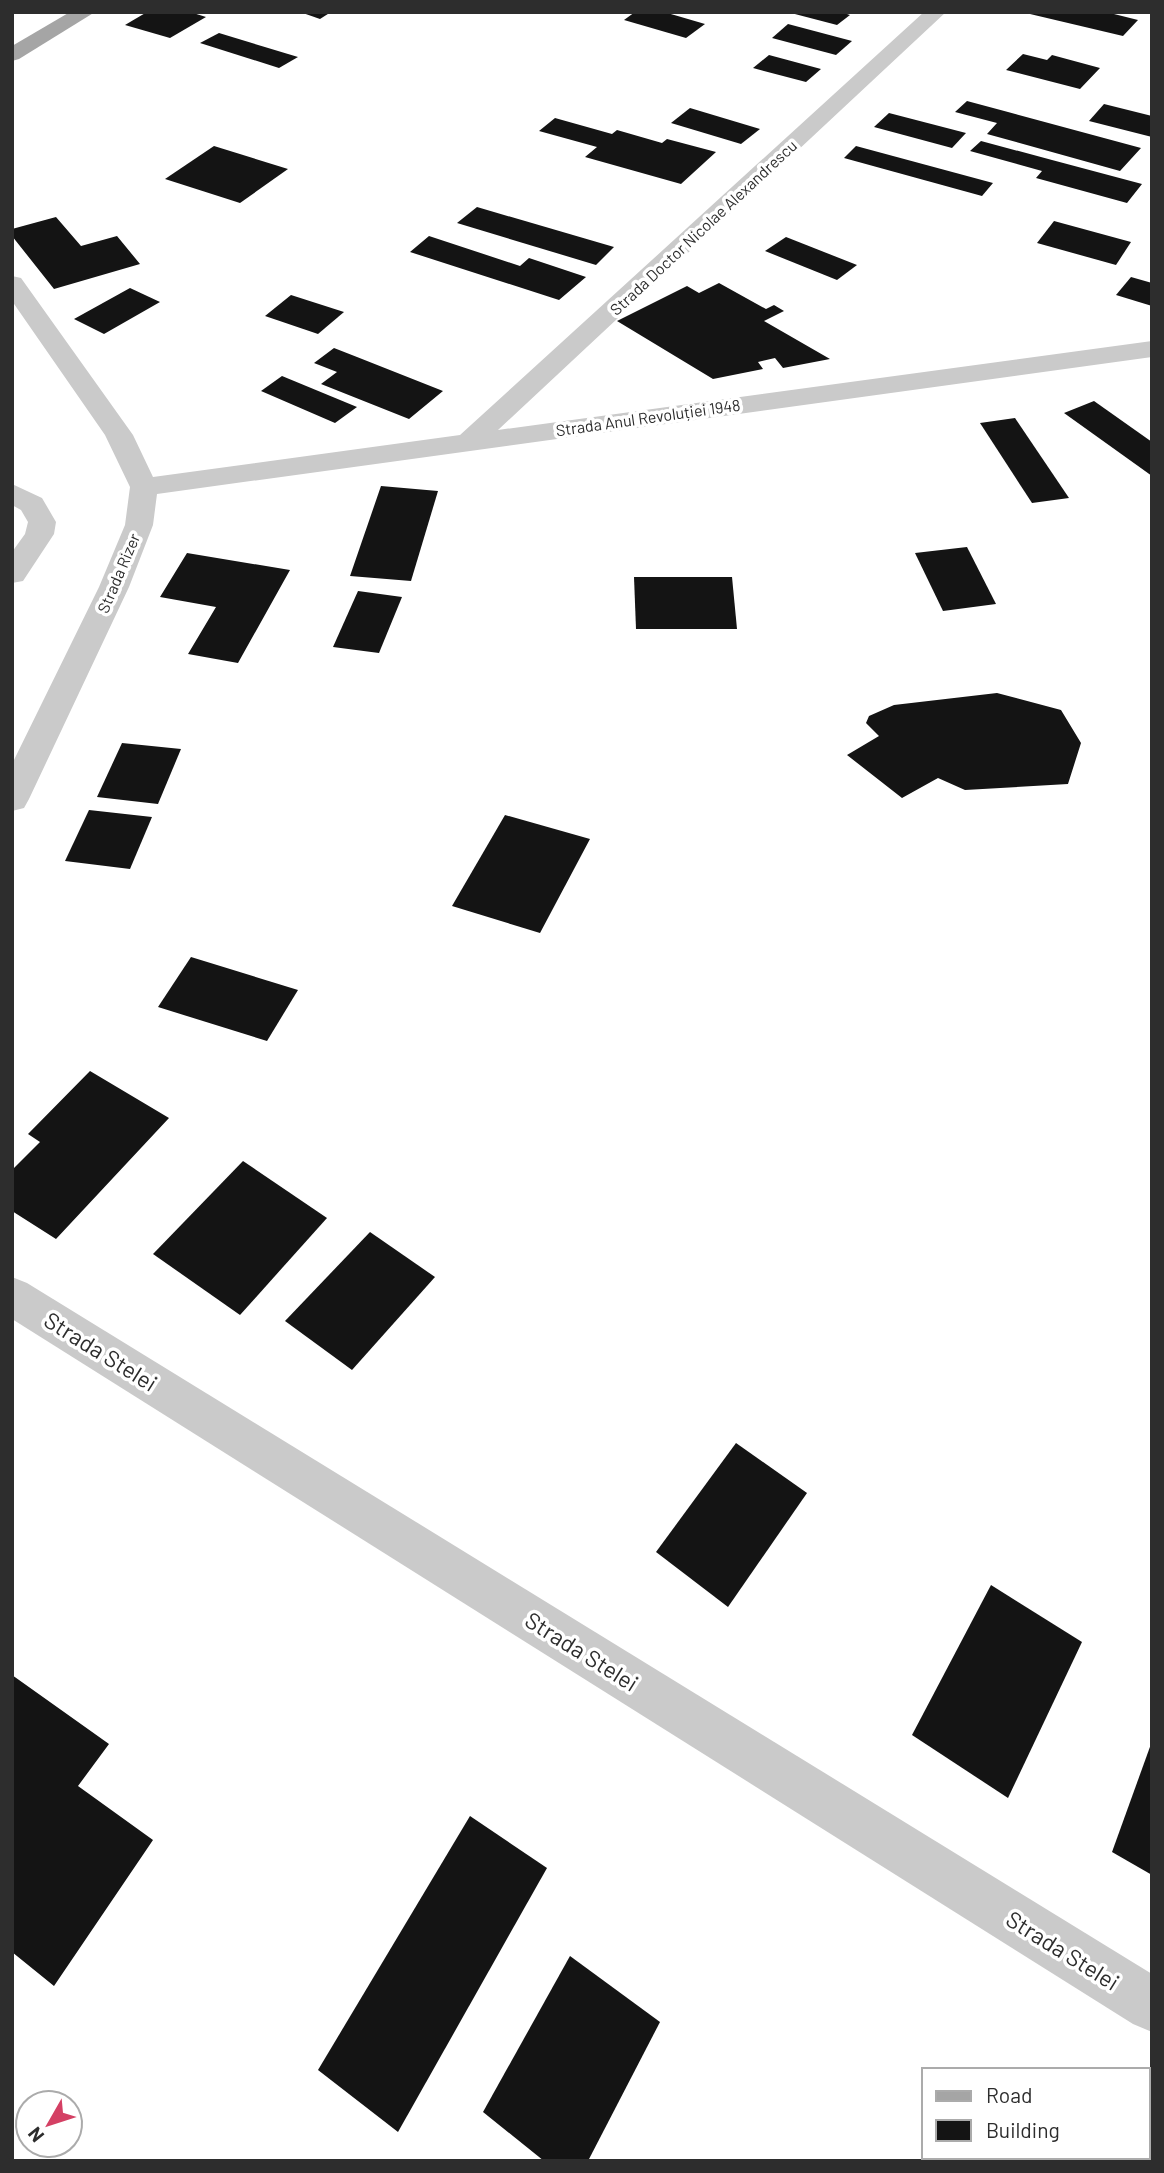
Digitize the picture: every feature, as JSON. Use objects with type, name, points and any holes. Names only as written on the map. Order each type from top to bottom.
[{"type":"main road","points":[[12,55],[85,12]]},
{"type":"street","name":"Strada Doctor Nicolae Alexandrescu","points":[[469,442],[936,12]]},
{"type":"street","points":[[12,283],[119,435],[144,487]]},
{"type":"street","name":"Strada Anul Revoluției 1948","points":[[144,487],[1152,349]]},
{"type":"street","name":"Strada Rizer","points":[[12,799],[114,587],[139,525],[144,487]]},
{"type":"street","points":[[12,493],[32,504],[42,522],[39,534],[12,574]]},
{"type":"street","name":"Strada Stelei","points":[[12,1296],[1152,2005]]},
{"type":"building","points":[[147,12],[190,12],[206,17],[170,38],[125,25]]},
{"type":"building","points":[[300,12],[331,12],[320,19]]},
{"type":"building","points":[[635,12],[664,12],[705,24],[686,38],[624,20]]},
{"type":"building","points":[[841,12],[850,15],[837,25],[791,13]]},
{"type":"building","points":[[1106,12],[1138,20],[1123,36],[1030,14]]},
{"type":"building","points":[[788,24],[852,41],[836,55],[772,38]]},
{"type":"building","points":[[219,33],[298,57],[279,68],[200,43]]},
{"type":"building","points":[[1023,54],[1047,60],[1052,55],[1100,68],[1080,89],[1006,70]]},
{"type":"building","points":[[769,55],[821,69],[806,82],[753,68]]},
{"type":"building","points":[[967,101],[1141,148],[1120,171],[987,134],[997,123],[955,112]]},
{"type":"building","points":[[1104,104],[1152,116],[1152,137],[1089,121]]},
{"type":"building","points":[[690,108],[760,129],[741,144],[671,123]]},
{"type":"building","points":[[889,113],[966,133],[952,148],[874,127]]},
{"type":"building","points":[[555,118],[612,134],[617,130],[662,143],[667,139],[716,152],[681,184],[585,157],[597,147],[539,131]]},
{"type":"building","points":[[981,141],[1142,184],[1127,203],[1036,178],[1042,171],[970,151]]},
{"type":"building","points":[[214,146],[288,169],[240,203],[165,179]]},
{"type":"building","points":[[856,146],[993,183],[982,196],[844,158]]},
{"type":"building","points":[[477,207],[614,247],[596,265],[457,223]]},
{"type":"building","points":[[56,217],[81,246],[117,236],[140,264],[54,289],[12,236],[12,229]]},
{"type":"building","points":[[1054,221],[1131,242],[1116,265],[1037,243]]},
{"type":"building","points":[[429,236],[520,266],[529,258],[586,277],[559,300],[410,252]]},
{"type":"building","points":[[786,237],[857,265],[837,280],[765,251]]},
{"type":"building","points":[[1131,277],[1152,283],[1152,306],[1116,295]]},
{"type":"building","points":[[719,283],[766,309],[774,305],[784,311],[764,321],[830,359],[783,368],[775,358],[758,362],[763,369],[713,379],[617,321],[687,286],[699,293]]},
{"type":"building","points":[[130,288],[160,302],[104,334],[74,319]]},
{"type":"building","points":[[291,295],[344,312],[318,334],[265,316]]},
{"type":"building","points":[[334,348],[443,391],[409,419],[321,384],[337,372],[314,363]]},
{"type":"building","points":[[282,376],[357,407],[335,423],[261,391]]},
{"type":"building","points":[[1094,401],[1152,442],[1152,476],[1064,413]]},
{"type":"building","points":[[1015,418],[1069,498],[1032,503],[980,423]]},
{"type":"building","points":[[381,486],[438,491],[411,581],[350,576]]},
{"type":"building","points":[[967,547],[996,604],[943,611],[915,553]]},
{"type":"building","points":[[187,553],[290,570],[238,663],[188,654],[216,607],[160,597]]},
{"type":"building","points":[[634,577],[732,577],[737,629],[636,629]]},
{"type":"building","points":[[358,591],[402,597],[379,653],[333,647]]},
{"type":"building","points":[[997,693],[1061,710],[1081,743],[1068,784],[965,790],[938,778],[902,798],[847,755],[879,736],[866,723],[869,716],[894,705]]},
{"type":"building","points":[[122,743],[181,749],[158,804],[97,797]]},
{"type":"building","points":[[89,810],[152,817],[130,869],[65,861]]},
{"type":"building","points":[[505,815],[590,839],[540,933],[452,906]]},
{"type":"building","points":[[191,957],[298,990],[267,1041],[158,1007]]},
{"type":"building","points":[[90,1071],[169,1118],[56,1239],[12,1211],[12,1170],[40,1142],[28,1134]]},
{"type":"building","points":[[243,1161],[327,1218],[240,1315],[153,1254]]},
{"type":"building","points":[[370,1232],[435,1277],[352,1370],[285,1321]]},
{"type":"building","points":[[736,1443],[807,1493],[728,1607],[656,1552]]},
{"type":"building","points":[[991,1585],[1082,1642],[1008,1798],[912,1735]]},
{"type":"building","points":[[12,1675],[109,1744],[78,1786],[153,1840],[54,1986],[12,1952]]},
{"type":"building","points":[[1152,1744],[1152,1875],[1112,1852]]},
{"type":"building","points":[[470,1816],[547,1868],[398,2132],[318,2070]]},
{"type":"building","points":[[570,1956],[660,2022],[588,2161],[544,2161],[483,2112]]}]
